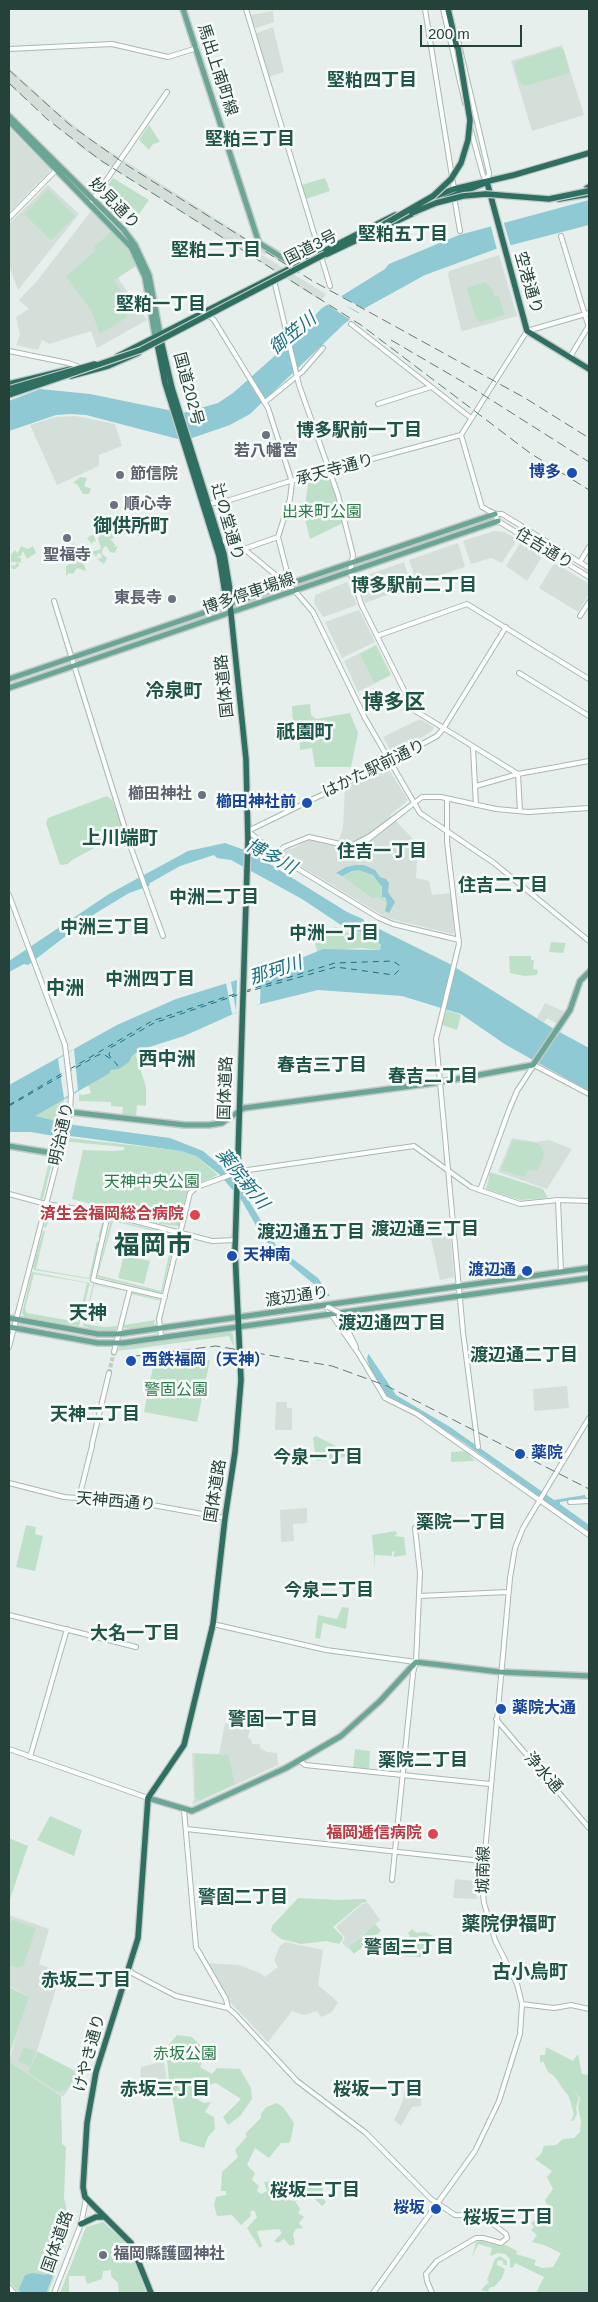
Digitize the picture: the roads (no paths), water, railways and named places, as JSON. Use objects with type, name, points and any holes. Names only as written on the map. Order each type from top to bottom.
[{"type":"highway","points":[[377,228],[432,196],[450,179],[461,162],[468,140],[469,120],[458,48],[449,9]]},
{"type":"highway","name":"国道3号","points":[[9,387],[117,356],[454,191],[589,153]]},
{"type":"highway","name":"空港通り","points":[[487,182],[527,330]]},
{"type":"highway","points":[[377,228],[436,203],[463,196],[486,194],[549,199],[589,190]]},
{"type":"highway","points":[[9,394],[109,362],[140,350],[302,264],[433,203],[462,194],[485,191],[548,196],[589,190]]},
{"type":"highway","name":"国道3号","points":[[274,279],[294,265],[320,255]]},
{"type":"highway","name":"国道3号","points":[[9,394],[120,362],[159,342],[207,313]]},
{"type":"highway","points":[[527,330],[589,369]]},
{"type":"highway","name":"国道202号","points":[[158,335],[176,410],[189,451]]},
{"type":"highway","points":[[9,387],[140,350]]},
{"type":"highway","name":"辻の堂通り","points":[[189,451],[208,504],[218,543],[226,600],[229,603]]},
{"type":"highway","name":"辻の堂通り","points":[[189,451],[218,543]]},
{"type":"highway","name":"国体道路","points":[[148,1798],[184,1746],[213,1624],[225,1518],[235,1452],[241,1380],[237,1317],[236,1240],[248,831],[246,759],[229,603]]},
{"type":"highway","name":"けやき通り","points":[[86,2199],[83,2187],[87,2123],[94,2082],[130,1970],[138,1938],[148,1798]]},
{"type":"highway","points":[[86,2199],[125,2234],[134,2248],[151,2293]]},
{"type":"highway","points":[[81,2224],[96,2217],[105,2217]]},
{"type":"main road","name":"馬出上南町線","points":[[184,9],[259,243],[294,265]]},
{"type":"main road","name":"妙見通り","points":[[9,116],[58,168]]},
{"type":"main road","name":"妙見通り","points":[[9,121],[126,233],[142,258],[149,275],[158,335]]},
{"type":"main road","name":"博多停車場線","points":[[9,679],[494,514]]},
{"type":"main road","name":"博多停車場線","points":[[9,688],[498,521]]},
{"type":"main road","points":[[70,1112],[196,1126],[222,1123],[239,1111],[260,1105],[440,1082],[535,1064],[570,1010],[580,980],[589,972]]},
{"type":"main road","points":[[9,1146],[58,1154]]},
{"type":"main road","name":"渡辺通り","points":[[9,1318],[98,1334],[118,1334],[589,1268]]},
{"type":"main road","name":"渡辺通り","points":[[11,1327],[98,1343],[116,1343],[589,1278]]},
{"type":"main road","points":[[148,1798],[192,1811],[299,1760],[341,1736],[380,1701],[416,1662],[500,1672],[589,1676]]},
{"type":"street","points":[[246,9],[330,286]]},
{"type":"street","points":[[425,9],[460,231]]},
{"type":"street","name":"空港通り","points":[[443,9],[475,145],[483,175],[487,182]]},
{"type":"street","name":"空港通り","points":[[449,9],[489,173],[487,182]]},
{"type":"street","points":[[9,49],[112,44],[168,57],[197,48]]},
{"type":"street","points":[[92,202],[167,92]]},
{"type":"street","points":[[9,218],[58,168]]},
{"type":"street","points":[[561,236],[589,328],[570,357]]},
{"type":"street","points":[[274,279],[296,376],[330,472],[345,524],[353,562],[350,572],[362,606],[414,710],[518,774]]},
{"type":"street","points":[[527,330],[589,312]]},
{"type":"street","points":[[207,313],[214,320],[265,402],[273,420],[292,482],[290,499],[278,537],[288,576],[287,585]]},
{"type":"street","points":[[351,324],[471,418]]},
{"type":"street","name":"空港通り","points":[[461,436],[527,330]]},
{"type":"street","points":[[265,402],[296,376],[323,348]]},
{"type":"street","points":[[9,351],[68,363],[92,371]]},
{"type":"street","points":[[378,404],[431,387]]},
{"type":"street","points":[[461,436],[482,507],[494,514],[498,521]]},
{"type":"street","name":"承天寺通り","points":[[208,504],[230,500],[461,436]]},
{"type":"street","name":"住吉通り","points":[[494,514],[502,514],[589,568]]},
{"type":"street","name":"住吉通り","points":[[498,521],[589,577]]},
{"type":"street","points":[[244,549],[278,537]]},
{"type":"street","points":[[218,543],[234,542],[304,600],[318,621],[365,718],[420,813],[494,863],[589,940]]},
{"type":"street","points":[[580,562],[589,547]]},
{"type":"street","points":[[54,601],[140,874],[163,936]]},
{"type":"street","points":[[580,616],[589,602]]},
{"type":"street","points":[[377,636],[467,604],[589,679]]},
{"type":"street","name":"はかた駅前通り","points":[[248,831],[429,742],[444,729],[506,627]]},
{"type":"street","points":[[519,673],[589,716]]},
{"type":"street","points":[[473,748],[476,805]]},
{"type":"street","points":[[476,786],[518,774],[589,761]]},
{"type":"street","points":[[518,774],[520,811]]},
{"type":"street","points":[[276,855],[284,846],[309,838],[351,846],[370,836],[388,820],[422,797],[447,798],[476,805],[520,811],[554,812],[589,808]]},
{"type":"street","points":[[447,798],[447,832],[459,940],[436,1039],[468,1384],[474,1408],[478,1447]]},
{"type":"street","points":[[248,831],[276,855],[379,918],[393,924],[459,940]]},
{"type":"street","points":[[248,841],[258,841]]},
{"type":"street","name":"明治通り","points":[[9,896],[66,1054],[71,1094],[70,1112],[16,1320],[11,1327],[9,1348]]},
{"type":"street","points":[[480,1190],[508,1110],[517,1091],[535,1064],[589,1094]]},
{"type":"street","points":[[161,1336],[159,1319],[192,1190],[238,1172],[414,1146],[471,1187],[520,1204],[558,1200],[589,1201]]},
{"type":"street","points":[[9,1194],[46,1204],[108,1214],[212,1241],[236,1240]]},
{"type":"street","points":[[558,1200],[561,1272]]},
{"type":"street","points":[[108,1214],[93,1280],[165,1297]]},
{"type":"street","points":[[114,1352],[130,1289]]},
{"type":"street","points":[[327,1306],[335,1312],[353,1336],[358,1353]]},
{"type":"street","points":[[327,1306],[335,1312],[385,1398],[417,1414],[589,1535]]},
{"type":"street","points":[[79,1498],[109,1373]]},
{"type":"street","name":"城南線","points":[[373,2293],[475,2151],[490,2123],[520,2034],[522,2004],[517,1984],[495,1940],[484,1903],[482,1861],[508,1592],[515,1548],[523,1528],[538,1499],[589,1418]]},
{"type":"street","points":[[582,1430],[589,1430]]},
{"type":"street","name":"天神西通り","points":[[9,1483],[64,1497],[159,1506],[225,1518]]},
{"type":"street","points":[[570,1502],[589,1501]]},
{"type":"street","points":[[392,1880],[413,1673],[416,1662],[420,1573],[415,1528]]},
{"type":"street","points":[[419,1596],[508,1592]]},
{"type":"street","points":[[9,1615],[136,1647]]},
{"type":"street","points":[[213,1624],[326,1650],[416,1662]]},
{"type":"street","points":[[30,1757],[67,1629]]},
{"type":"street","name":"浄水通","points":[[496,1719],[589,1828]]},
{"type":"street","points":[[9,1749],[148,1798]]},
{"type":"street","points":[[299,1760],[305,1765],[490,1784]]},
{"type":"street","points":[[184,1810],[196,1947],[226,2000],[228,2008]]},
{"type":"street","points":[[186,1828],[482,1861]]},
{"type":"street","points":[[130,1970],[134,1975],[176,1996],[228,2008],[298,2081],[366,2133],[438,2204],[455,2215],[481,2216],[504,2232],[507,2238],[501,2243],[476,2238],[437,2261],[426,2274],[432,2293]]},
{"type":"street","points":[[522,2004],[554,2008],[571,2005],[589,2009]]},
{"type":"street","name":"国体道路","points":[[54,2293],[81,2224],[86,2199]]},
{"type":"street","points":[[9,2287],[14,2293]]},
{"type":"water","points":[[589,200],[589,225],[496,249],[425,275],[365,308],[344,324],[250,414],[230,425],[192,438],[178,439],[86,415],[71,414],[56,415],[9,431],[9,401],[40,389],[90,394],[183,413],[218,403],[233,393],[278,353],[322,308],[385,269],[389,264],[459,235]]},
{"type":"water","name":"那珂川","points":[[225,843],[253,853],[256,851],[259,853],[255,854],[257,856],[347,912],[450,964],[554,1029],[589,1048],[589,1091],[506,1045],[461,1014],[402,996],[318,990],[249,1007],[184,1036],[140,1050],[132,1056],[129,1062],[119,1069],[110,1070],[110,1073],[35,1116],[74,1125],[170,1138],[203,1151],[227,1171],[243,1191],[277,1247],[318,1278],[396,1395],[450,1427],[554,1500],[585,1495],[586,1498],[560,1502],[560,1504],[589,1525],[589,1533],[466,1444],[419,1413],[387,1396],[316,1286],[272,1249],[242,1201],[219,1174],[196,1156],[181,1151],[56,1134],[54,1136],[31,1132],[9,1132],[9,1085],[117,1025],[176,999],[282,966],[323,949],[380,950],[381,945],[375,940],[346,925],[345,927],[341,925],[302,899],[231,860],[217,858],[214,855],[180,866],[150,883],[149,886],[129,893],[96,913],[28,965],[24,964],[9,972],[9,961],[109,894],[188,851]]},
{"type":"water","points":[[364,865],[375,870],[380,877],[386,879],[389,883],[388,892],[395,902],[389,913],[385,911],[387,903],[385,897],[382,897],[382,887],[373,875],[359,870],[342,876],[336,873],[346,867]]},
{"type":"water","points":[[53,2263],[57,2265],[46,2293],[21,2293],[19,2289],[25,2275],[32,2273],[46,2275]]},
{"type":"tunnel","points":[[109,1373],[114,1352]]},
{"type":"railway","points":[[9,70],[70,125],[128,166],[311,280],[525,398],[589,438]]},
{"type":"railway","points":[[9,83],[47,119],[100,160],[361,325],[530,453],[589,490]]},
{"type":"railway","points":[[391,340],[463,382],[589,462]]},
{"type":"railway","points":[[136,1356],[216,1346],[332,1366],[387,1386],[589,1489]]},
{"type":"place","name":"若八幡宮","points":[[266,435]]},
{"type":"place","name":"博多","points":[[572,473]]},
{"type":"place","name":"節信院","points":[[120,475]]},
{"type":"place","name":"順心寺","points":[[114,505]]},
{"type":"place","name":"聖福寺","points":[[67,538]]},
{"type":"place","name":"東長寺","points":[[172,599]]},
{"type":"place","name":"櫛田神社","points":[[202,795]]},
{"type":"place","name":"櫛田神社前","points":[[307,803]]},
{"type":"place","name":"済生会福岡総合病院","points":[[195,1215]]},
{"type":"place","name":"天神南","points":[[232,1256]]},
{"type":"place","name":"渡辺通","points":[[527,1271]]},
{"type":"place","name":"西鉄福岡（天神）","points":[[131,1361]]},
{"type":"place","name":"薬院","points":[[520,1454]]},
{"type":"place","name":"薬院大通","points":[[501,1709]]},
{"type":"place","name":"福岡逓信病院","points":[[433,1834]]},
{"type":"place","name":"桜坂","points":[[436,2209]]},
{"type":"place","name":"福岡縣護國神社","points":[[103,2255]]},
{"type":"district","name":"堅粕四丁目","points":[[372,81]]},
{"type":"district","name":"堅粕三丁目","points":[[250,140]]},
{"type":"district","name":"堅粕五丁目","points":[[403,235]]},
{"type":"district","name":"堅粕二丁目","points":[[216,251]]},
{"type":"district","name":"堅粕一丁目","points":[[161,305]]},
{"type":"district","name":"博多駅前一丁目","points":[[359,431]]},
{"type":"district","name":"御供所町","points":[[131,527]]},
{"type":"district","name":"博多駅前二丁目","points":[[414,586]]},
{"type":"district","name":"冷泉町","points":[[174,692]]},
{"type":"district","name":"博多区","points":[[394,703]]},
{"type":"district","name":"祇園町","points":[[305,733]]},
{"type":"district","name":"上川端町","points":[[120,839]]},
{"type":"district","name":"住吉一丁目","points":[[382,852]]},
{"type":"district","name":"住吉二丁目","points":[[503,886]]},
{"type":"district","name":"中洲二丁目","points":[[214,898]]},
{"type":"district","name":"中洲三丁目","points":[[105,928]]},
{"type":"district","name":"中洲一丁目","points":[[334,934]]},
{"type":"district","name":"中洲四丁目","points":[[150,980]]},
{"type":"district","name":"中洲","points":[[65,989]]},
{"type":"district","name":"西中洲","points":[[167,1060]]},
{"type":"district","name":"春吉三丁目","points":[[322,1066]]},
{"type":"district","name":"春吉二丁目","points":[[433,1077]]},
{"type":"district","name":"渡辺通三丁目","points":[[425,1230]]},
{"type":"district","name":"渡辺通五丁目","points":[[311,1233]]},
{"type":"district","name":"福岡市","points":[[153,1247]]},
{"type":"district","name":"天神","points":[[88,1314]]},
{"type":"district","name":"渡辺通四丁目","points":[[392,1324]]},
{"type":"district","name":"渡辺通二丁目","points":[[524,1356]]},
{"type":"district","name":"天神二丁目","points":[[95,1415]]},
{"type":"district","name":"今泉一丁目","points":[[318,1458]]},
{"type":"district","name":"薬院一丁目","points":[[461,1523]]},
{"type":"district","name":"今泉二丁目","points":[[329,1591]]},
{"type":"district","name":"大名一丁目","points":[[135,1634]]},
{"type":"district","name":"警固一丁目","points":[[273,1720]]},
{"type":"district","name":"薬院二丁目","points":[[423,1761]]},
{"type":"district","name":"警固二丁目","points":[[243,1898]]},
{"type":"district","name":"薬院伊福町","points":[[509,1925]]},
{"type":"district","name":"警固三丁目","points":[[409,1948]]},
{"type":"district","name":"古小烏町","points":[[530,1973]]},
{"type":"district","name":"赤坂二丁目","points":[[86,1981]]},
{"type":"district","name":"赤坂三丁目","points":[[165,2090]]},
{"type":"district","name":"桜坂一丁目","points":[[378,2090]]},
{"type":"district","name":"桜坂二丁目","points":[[315,2191]]},
{"type":"district","name":"桜坂三丁目","points":[[508,2218]]},
{"type":"water label","name":"御笠川","points":[[293,334]]},
{"type":"water label","name":"博多川","points":[[271,857]]},
{"type":"water label","name":"薬院新川","points":[[242,1179]]},
{"type":"park label","name":"出来町公園","points":[[322,513]]},
{"type":"park label","name":"天神中央公園","points":[[152,1183]]},
{"type":"park label","name":"警固公園","points":[[176,1391]]},
{"type":"park label","name":"赤坂公園","points":[[185,2055]]}]
